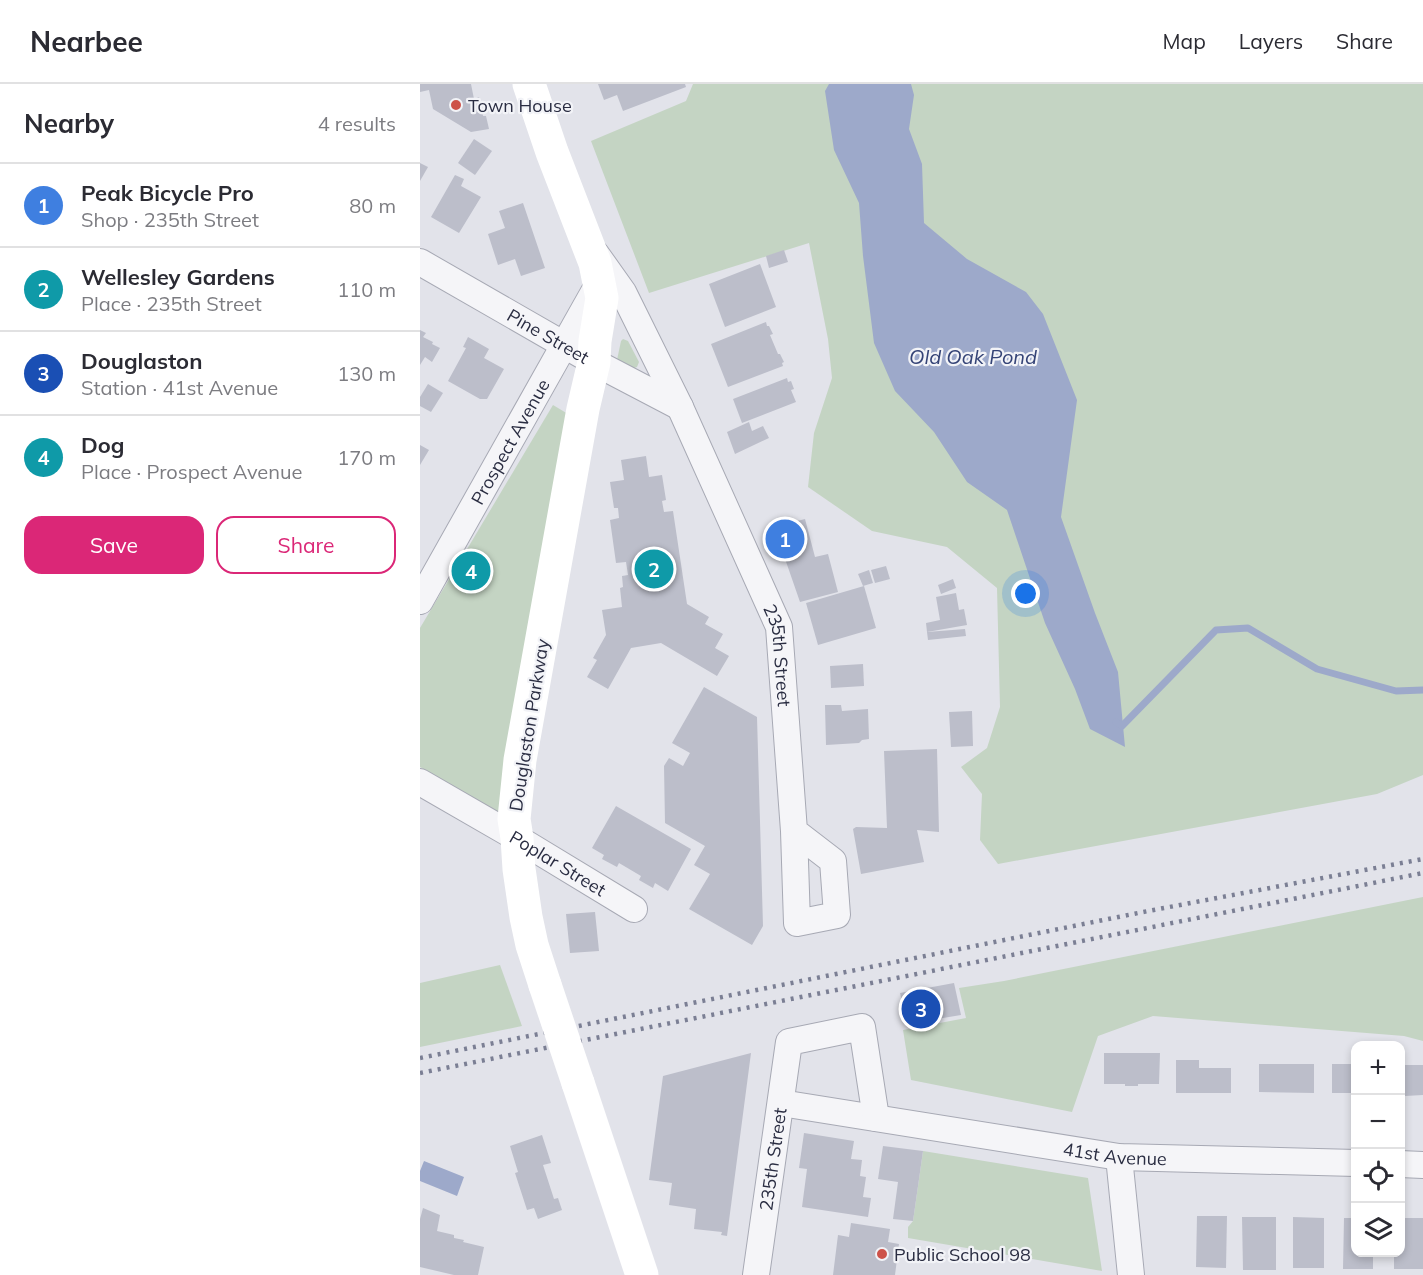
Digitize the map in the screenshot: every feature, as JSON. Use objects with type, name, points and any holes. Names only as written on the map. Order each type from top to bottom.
[{"type":"main road","name":"Douglaston Parkway","points":[[529,84],[552,152],[595,263],[602,298],[594,362],[582,409],[520,760],[514,819],[519,869],[532,945],[642,1275]]},
{"type":"street","name":"Douglaston Parkway","points":[[584,237],[622,292],[680,407]]},
{"type":"street","name":"Pine Street","points":[[420,262],[594,362],[680,407]]},
{"type":"street","name":"Prospect Avenue","points":[[420,601],[599,283]]},
{"type":"street","name":"235th Street","points":[[680,407],[779,627],[794,831],[797,923],[837,915],[833,861],[794,831]]},
{"type":"street","name":"Poplar Street","points":[[420,782],[634,909]]},
{"type":"street","name":"235th Street","points":[[756,1275],[789,1042],[862,1027],[876,1119]]},
{"type":"street","name":"41st Avenue","points":[[781,1103],[1119,1157],[1351,1163]]},
{"type":"street","points":[[1119,1157],[1131,1275]]},
{"type":"street","points":[[1405,1164],[1423,1165]]},
{"type":"green space","points":[[693,84],[1423,84],[1423,775],[1377,794],[998,864],[980,840],[982,794],[961,767],[987,748],[1000,707],[997,588],[947,547],[872,531],[808,487],[814,433],[832,378],[828,339],[809,243],[649,293],[591,141],[686,101]]},
{"type":"green space","points":[[623,339],[628,341],[639,362],[637,367],[632,369],[617,360]]},
{"type":"green space","points":[[553,405],[568,414],[502,814],[420,767],[420,628]]},
{"type":"green space","points":[[1423,897],[1423,1041],[1404,1036],[1153,1016],[1098,1036],[1072,1112],[911,1080],[903,1030],[966,1018],[959,988]]},
{"type":"green space","points":[[500,965],[522,1026],[420,1047],[420,983]]},
{"type":"green space","points":[[923,1151],[1088,1178],[1102,1271],[908,1238],[908,1227],[913,1221]]},
{"type":"water","name":"Old Oak Pond","points":[[829,84],[911,84],[914,95],[909,129],[922,164],[924,223],[967,259],[1026,292],[1043,314],[1077,400],[1061,517],[1118,672],[1125,747],[1090,729],[1075,689],[1045,623],[1007,510],[967,482],[934,432],[895,391],[874,343],[859,203],[834,150],[825,91]]},
{"type":"water","points":[[424,1161],[464,1177],[457,1196],[420,1181],[420,1171]]},
{"type":"building","name":"Town House","points":[[420,84],[471,84],[474,99],[479,97],[483,116],[486,116],[489,129],[471,132],[433,109],[429,90],[420,92]]},
{"type":"building","points":[[598,84],[685,84],[686,87],[623,111],[617,95],[604,100]]},
{"type":"building","points":[[474,139],[492,151],[475,175],[458,163]]},
{"type":"building","points":[[420,163],[428,167],[420,181]]},
{"type":"building","points":[[455,175],[464,179],[461,186],[481,197],[459,233],[431,217]]},
{"type":"building","points":[[523,203],[545,268],[521,276],[515,259],[498,265],[488,234],[505,228],[499,211]]},
{"type":"building","points":[[784,250],[788,262],[769,268],[766,256]]},
{"type":"building","points":[[760,264],[776,307],[725,327],[709,284]]},
{"type":"building","points":[[766,322],[773,334],[770,335],[778,354],[784,362],[783,366],[728,387],[711,344]]},
{"type":"building","points":[[420,330],[426,333],[423,337],[440,348],[432,362],[425,357],[420,365]]},
{"type":"building","points":[[468,337],[489,349],[484,358],[504,369],[487,399],[480,399],[448,381],[466,348],[463,347]]},
{"type":"building","points":[[787,378],[794,389],[791,390],[796,402],[742,423],[733,399]]},
{"type":"building","points":[[428,384],[443,393],[431,412],[420,406],[420,397]]},
{"type":"building","points":[[749,422],[752,431],[763,426],[769,438],[735,454],[727,432]]},
{"type":"building","points":[[420,445],[429,450],[420,465]]},
{"type":"building","points":[[646,456],[649,477],[662,475],[666,500],[662,501],[664,512],[673,511],[687,604],[709,617],[705,624],[723,634],[715,648],[729,656],[717,676],[661,643],[631,648],[608,689],[587,677],[597,660],[593,658],[606,635],[602,610],[622,607],[620,588],[623,587],[622,576],[628,575],[626,562],[616,563],[610,520],[619,518],[618,508],[614,508],[610,482],[624,480],[621,460]]},
{"type":"building","points":[[805,519],[815,557],[828,554],[838,592],[800,602],[774,527]]},
{"type":"building","points":[[886,566],[890,579],[875,583],[871,570]]},
{"type":"building","points":[[869,570],[873,583],[863,586],[858,574]]},
{"type":"building","points":[[953,579],[956,588],[941,594],[938,585]]},
{"type":"building","points":[[864,586],[876,628],[818,645],[806,603]]},
{"type":"building","points":[[956,593],[959,610],[964,609],[967,625],[927,632],[926,623],[940,620],[936,597]]},
{"type":"building","points":[[965,629],[966,636],[928,640],[927,632]]},
{"type":"building","points":[[863,664],[864,686],[831,688],[830,666]]},
{"type":"building","points":[[704,687],[757,717],[763,926],[752,945],[689,909],[710,874],[694,865],[705,846],[665,823],[664,766],[669,758],[683,766],[690,753],[672,743]]},
{"type":"building","points":[[825,705],[841,705],[842,711],[868,709],[869,739],[859,743],[826,745]]},
{"type":"building","points":[[972,711],[973,746],[951,747],[949,712]]},
{"type":"building","points":[[937,749],[939,832],[917,830],[924,862],[861,874],[853,829],[856,827],[887,828],[884,751]]},
{"type":"building","points":[[616,806],[691,849],[668,891],[655,883],[653,888],[639,880],[641,876],[619,863],[617,867],[602,859],[604,855],[592,848]]},
{"type":"building","points":[[595,912],[599,951],[570,953],[566,914]]},
{"type":"building","points":[[954,983],[961,1015],[907,1024],[900,993]]},
{"type":"building","points":[[751,1053],[727,1236],[721,1235],[722,1232],[694,1229],[696,1209],[669,1205],[672,1183],[649,1180],[663,1076]]},
{"type":"building","points":[[1104,1053],[1160,1053],[1159,1084],[1125,1086],[1125,1084],[1104,1084]]},
{"type":"building","points":[[1176,1060],[1199,1060],[1199,1068],[1231,1068],[1231,1093],[1176,1093]]},
{"type":"building","points":[[1259,1064],[1314,1064],[1314,1093],[1259,1092]]},
{"type":"building","points":[[1332,1064],[1351,1064],[1351,1093],[1332,1093]]},
{"type":"building","points":[[1405,1065],[1423,1065],[1423,1095],[1405,1095]]},
{"type":"building","points":[[804,1133],[854,1141],[851,1159],[862,1160],[860,1176],[866,1177],[863,1197],[871,1198],[868,1217],[802,1207],[807,1169],[799,1168]]},
{"type":"building","points":[[542,1135],[551,1163],[543,1165],[554,1199],[558,1198],[562,1210],[538,1219],[534,1208],[527,1210],[515,1173],[518,1172],[510,1146]]},
{"type":"building","points":[[883,1146],[923,1151],[913,1221],[893,1219],[898,1182],[878,1179]]},
{"type":"building","points":[[423,1208],[440,1215],[437,1231],[454,1235],[454,1238],[464,1240],[463,1242],[484,1247],[478,1275],[454,1275],[420,1267],[420,1219]]},
{"type":"building","points":[[1197,1216],[1227,1216],[1226,1268],[1196,1267]]},
{"type":"building","points":[[1242,1217],[1276,1217],[1276,1270],[1243,1270]]},
{"type":"building","points":[[1293,1217],[1324,1218],[1324,1268],[1293,1268]]},
{"type":"building","points":[[1344,1218],[1351,1218],[1351,1257],[1373,1257],[1373,1269],[1343,1269]]},
{"type":"building","points":[[1405,1218],[1423,1218],[1423,1269],[1394,1269],[1394,1257],[1405,1257]]},
{"type":"building","points":[[851,1223],[890,1229],[888,1242],[899,1244],[895,1275],[833,1275],[838,1235],[849,1237]]},
{"type":"waterway","points":[[1116,722],[1122,726],[1216,630],[1248,628],[1317,669],[1396,691],[1423,690]]},
{"type":"railway","points":[[420,1058],[1143,912],[1423,859]]},
{"type":"railway","points":[[420,1073],[1423,873]]},
{"type":"place","name":"Town House","points":[[456,105]]},
{"type":"place","name":"Peak Bicycle Pro","points":[[785,539]]},
{"type":"place","name":"Wellesley Gardens","points":[[654,569]]},
{"type":"place","name":"Dog","points":[[471,571]]},
{"type":"place","name":"Douglaston","points":[[921,1009]]},
{"type":"place","name":"Public School 98","points":[[882,1254]]}]
